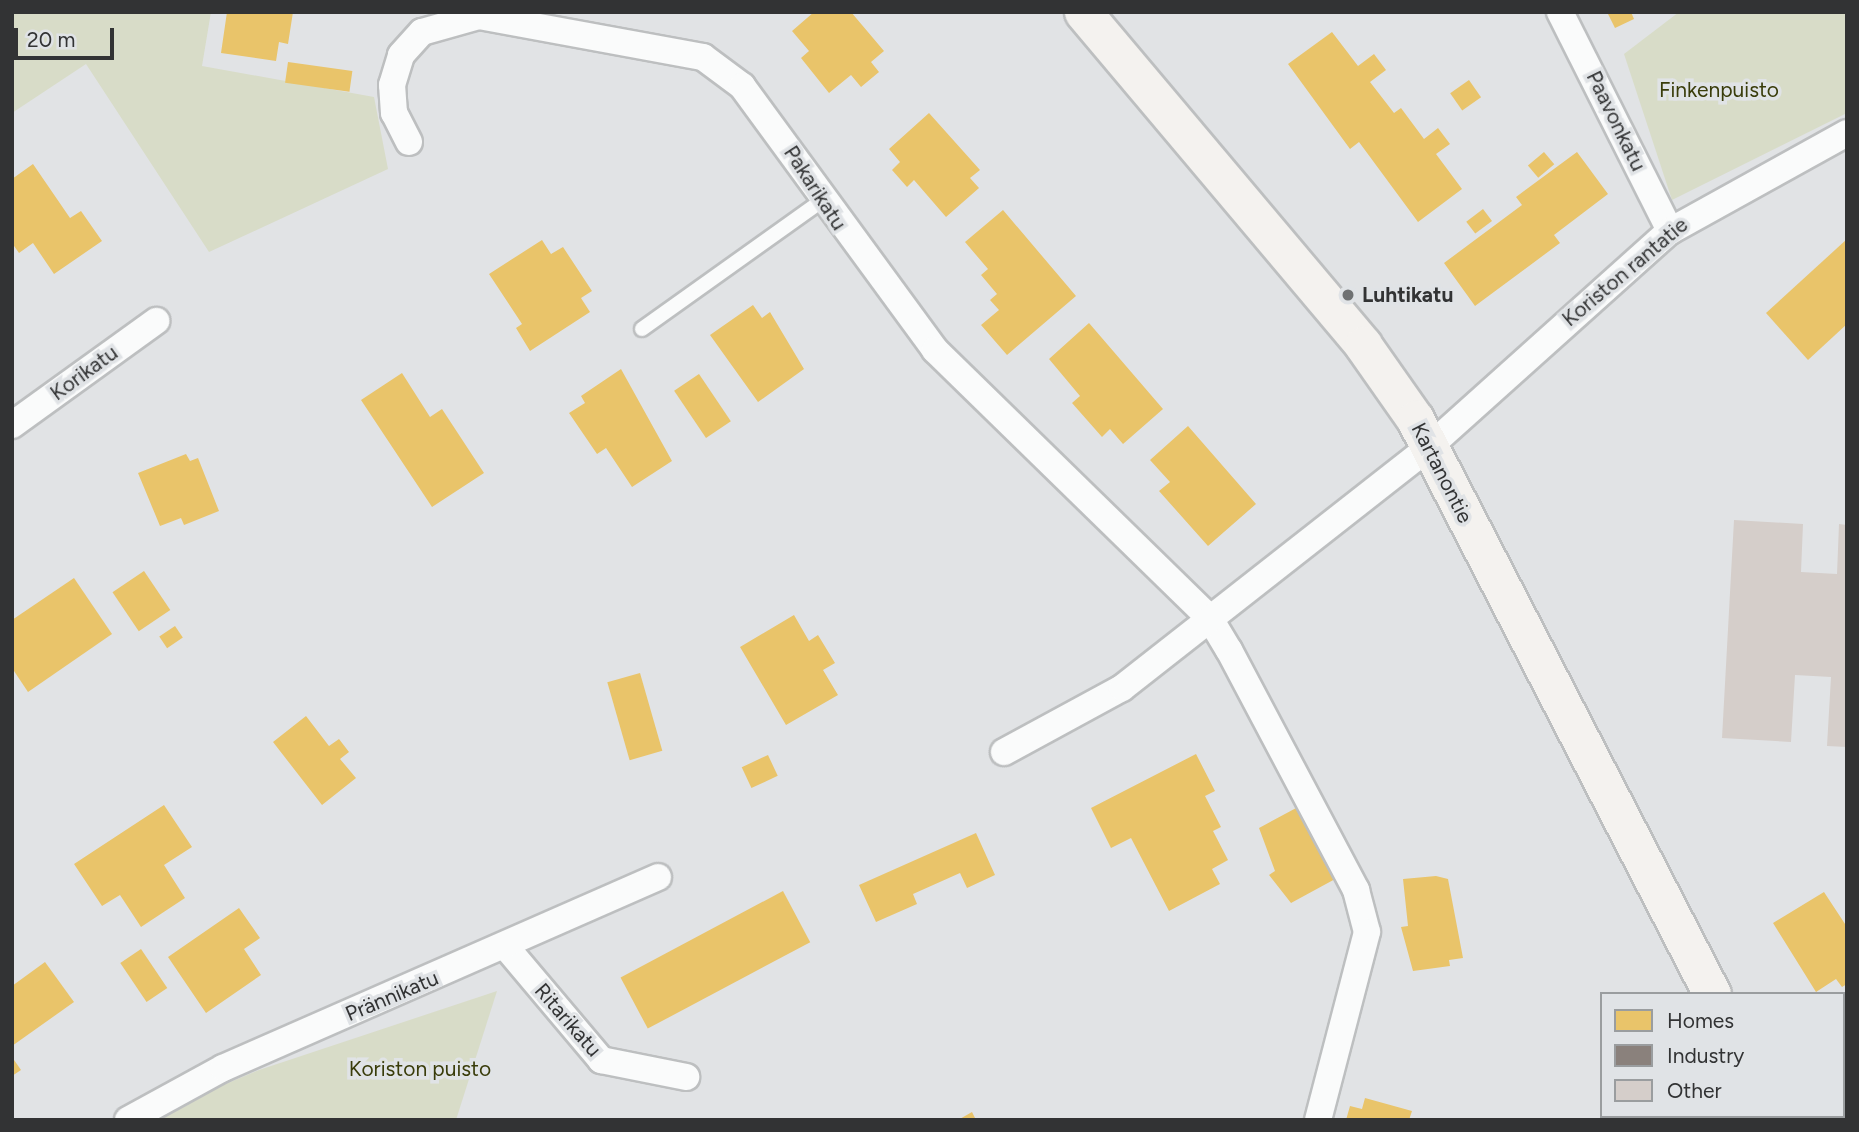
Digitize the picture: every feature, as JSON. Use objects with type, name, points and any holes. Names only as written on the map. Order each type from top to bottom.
[{"type":"street","name":"Kartanontie","points":[[1083,12],[1363,345],[1429,447],[1711,992]]},
{"type":"street","name":"Paavonkatu","points":[[1560,12],[1670,230]]},
{"type":"street","name":"Pakarikatu","points":[[409,142],[394,113],[392,85],[401,55],[422,32],[451,21],[513,18],[702,57],[742,86],[902,312],[990,410],[1209,617],[1363,911],[1366,955],[1318,1120]]},
{"type":"street","name":"Koriston rantatie","points":[[1429,447],[1670,230],[1847,134]]},
{"type":"street","name":"Korikatu","points":[[12,425],[156,321]]},
{"type":"street","points":[[1004,752],[1122,688],[1209,617],[1429,447]]},
{"type":"street","name":"Prännikatu","points":[[128,1120],[223,1068],[506,947],[658,877]]},
{"type":"street","name":"Ritarikatu","points":[[506,947],[601,1060],[686,1077]]},
{"type":"lane","points":[[642,329],[823,200]]},
{"type":"green space","points":[[12,12],[211,12],[202,66],[374,97],[388,169],[209,252],[86,64],[12,113]]},
{"type":"green space","name":"Finkenpuisto","points":[[1679,12],[1847,12],[1847,113],[1672,200],[1624,54]]},
{"type":"green space","name":"Koriston puisto","points":[[497,991],[456,1120],[161,1120],[197,1096],[259,1070]]},
{"type":"green space","points":[[1640,1118],[1710,1118],[1710,1120]]},
{"type":"building: Homes","points":[[227,12],[293,12],[288,44],[279,42],[276,61],[221,53]]},
{"type":"building: Homes","points":[[814,12],[851,12],[884,51],[871,62],[879,72],[861,87],[851,75],[829,93],[801,58],[809,51],[792,31]]},
{"type":"building: Homes","points":[[1607,12],[1631,12],[1634,19],[1615,28]]},
{"type":"building: Homes","points":[[1332,32],[1358,66],[1374,54],[1386,70],[1370,82],[1394,113],[1401,108],[1424,139],[1438,128],[1450,144],[1436,154],[1462,189],[1418,222],[1359,142],[1350,149],[1288,64]]},
{"type":"building: Homes","points":[[288,62],[352,71],[349,92],[285,83]]},
{"type":"building: Homes","points":[[1469,80],[1481,97],[1462,110],[1450,93]]},
{"type":"building: Homes","points":[[929,113],[980,170],[970,178],[979,188],[946,217],[914,180],[907,187],[892,170],[900,162],[889,149]]},
{"type":"building: Homes","points":[[1544,152],[1554,164],[1538,178],[1528,165]]},
{"type":"building: Homes","points":[[1577,152],[1608,194],[1554,235],[1560,243],[1475,306],[1444,263],[1522,205],[1516,197]]},
{"type":"building: Homes","points":[[33,164],[70,218],[81,211],[102,241],[54,274],[33,243],[19,253],[12,243],[12,179]]},
{"type":"building: Homes","points":[[1483,209],[1492,221],[1475,234],[1466,222]]},
{"type":"building: Homes","points":[[1003,210],[1076,296],[1007,355],[981,325],[999,310],[990,300],[997,294],[981,275],[988,269],[965,242]]},
{"type":"building: Homes","points":[[1847,239],[1847,324],[1808,360],[1766,313]]},
{"type":"building: Homes","points":[[542,240],[551,254],[563,247],[592,291],[581,298],[590,312],[530,351],[516,328],[522,324],[489,274]]},
{"type":"building: Homes","points":[[753,305],[762,318],[770,312],[804,369],[758,402],[710,335]]},
{"type":"building: Homes","points":[[1089,323],[1163,409],[1123,444],[1110,429],[1102,437],[1072,403],[1080,396],[1049,359]]},
{"type":"building: Homes","points":[[621,369],[672,461],[632,487],[606,448],[597,454],[569,413],[585,403],[581,396]]},
{"type":"building: Homes","points":[[402,373],[430,417],[442,409],[484,473],[432,507],[361,400]]},
{"type":"building: Homes","points":[[699,374],[731,421],[706,438],[674,391]]},
{"type":"building: Homes","points":[[1188,426],[1256,504],[1208,546],[1159,491],[1170,482],[1150,460]]},
{"type":"building: Homes","points":[[186,454],[190,461],[198,458],[219,511],[184,525],[181,518],[160,526],[138,473]]},
{"type":"building: Homes","points":[[144,571],[170,610],[139,631],[112,592]]},
{"type":"building: Homes","points":[[74,578],[112,634],[28,692],[12,668],[12,620]]},
{"type":"building: Homes","points":[[794,615],[809,641],[818,635],[835,663],[823,670],[838,695],[786,725],[740,647]]},
{"type":"building: Homes","points":[[175,626],[183,638],[167,648],[159,637]]},
{"type":"building: Homes","points":[[640,673],[662,751],[630,760],[607,682]]},
{"type":"building: Homes","points":[[306,716],[329,746],[339,739],[349,752],[340,759],[356,778],[322,805],[273,742]]},
{"type":"building: Homes","points":[[1196,754],[1215,791],[1205,796],[1221,827],[1213,831],[1228,860],[1212,869],[1220,884],[1169,911],[1131,838],[1111,848],[1091,808]]},
{"type":"building: Homes","points":[[768,755],[778,776],[751,788],[742,767]]},
{"type":"building: Homes","points":[[164,805],[192,847],[164,865],[185,898],[141,927],[120,895],[102,906],[74,864]]},
{"type":"building: Homes","points":[[1298,807],[1337,878],[1291,903],[1269,875],[1275,871],[1259,828]]},
{"type":"building: Homes","points":[[976,833],[995,875],[967,888],[960,873],[913,894],[917,904],[876,922],[859,885]]},
{"type":"building: Homes","points":[[1436,876],[1448,879],[1463,958],[1449,960],[1450,966],[1413,971],[1401,927],[1408,926],[1403,879]]},
{"type":"building: Homes","points":[[783,891],[810,942],[648,1029],[621,977]]},
{"type":"building: Homes","points":[[1824,892],[1847,927],[1847,984],[1842,987],[1836,979],[1816,992],[1773,923]]},
{"type":"building: Homes","points":[[239,908],[260,938],[244,949],[261,975],[206,1013],[168,957]]},
{"type":"building: Homes","points":[[141,949],[167,988],[147,1002],[120,963]]},
{"type":"building: Homes","points":[[45,962],[74,1002],[12,1046],[12,986]]},
{"type":"building: Homes","points":[[12,1057],[21,1070],[12,1076]]},
{"type":"building: Homes","points":[[1365,1098],[1412,1111],[1409,1120],[1346,1120],[1350,1106],[1362,1109]]},
{"type":"building: Homes","points":[[972,1112],[976,1120],[958,1120]]},
{"type":"building: Industry","points":[[1847,1018],[1847,1042],[1845,1040]]},
{"type":"building: Other","points":[[1734,520],[1803,524],[1801,572],[1837,574],[1839,524],[1847,525],[1847,747],[1827,746],[1831,677],[1795,675],[1791,742],[1722,738]]},
{"type":"place","name":"Luhtikatu","points":[[1348,295]]}]
